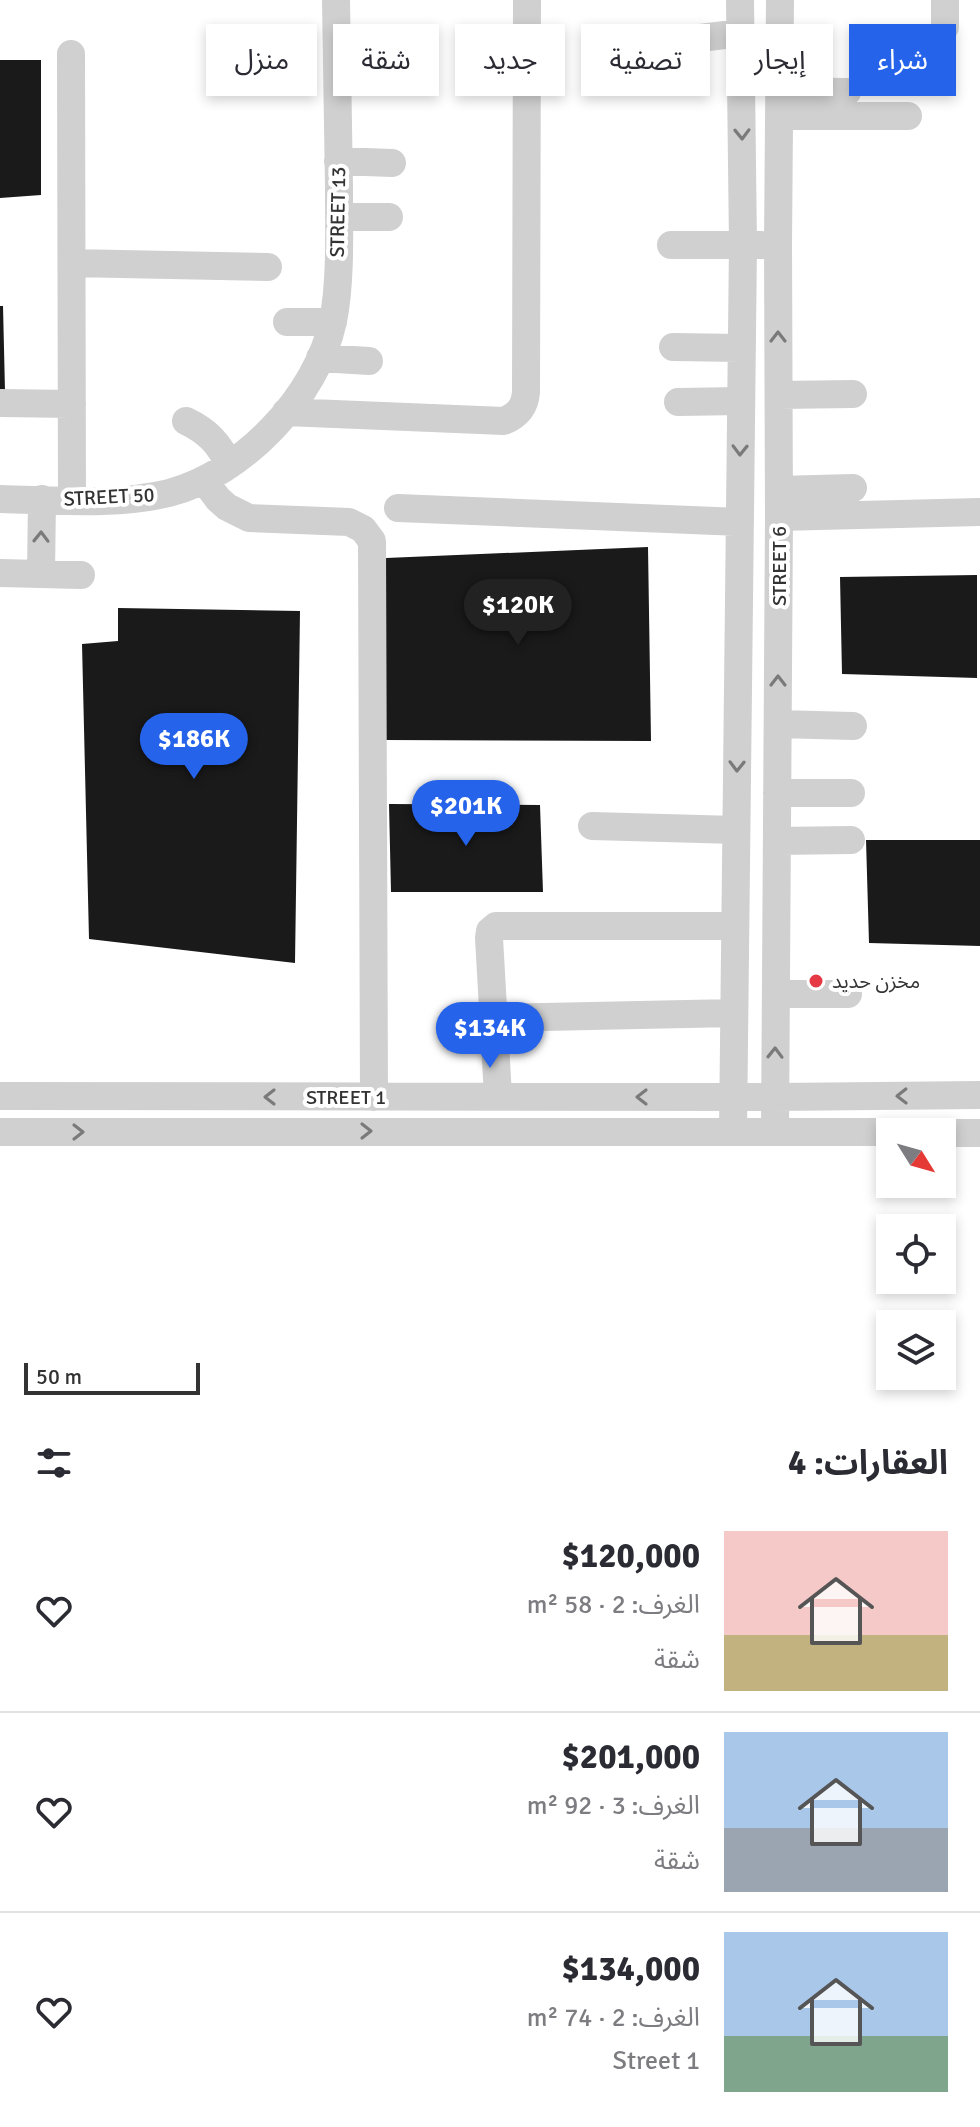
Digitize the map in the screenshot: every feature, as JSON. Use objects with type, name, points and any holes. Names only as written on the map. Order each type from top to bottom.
[{"type":"street","name":"STREET 13","points":[[286,412],[320,358],[333,322],[336,302],[339,217],[336,0]]},
{"type":"street","points":[[286,412],[504,421],[522,407],[526,392],[527,0]]},
{"type":"street","name":"STREET 6","points":[[740,0],[741,24]]},
{"type":"street","name":"STREET 6","points":[[775,1131],[780,0]]},
{"type":"street","points":[[71,54],[72,500]]},
{"type":"street","points":[[779,103],[847,92]]},
{"type":"street","name":"STREET 6","points":[[733,1131],[743,245],[742,96]]},
{"type":"street","points":[[779,103],[908,116]]},
{"type":"street","points":[[338,161],[392,163]]},
{"type":"street","points":[[339,217],[389,217]]},
{"type":"street","points":[[671,245],[778,244]]},
{"type":"street","points":[[72,263],[268,267]]},
{"type":"street","points":[[287,322],[333,322]]},
{"type":"street","points":[[673,347],[741,348]]},
{"type":"street","points":[[320,358],[369,361]]},
{"type":"street","points":[[779,395],[853,394]]},
{"type":"street","points":[[678,402],[741,401]]},
{"type":"street","points":[[0,403],[72,404]]},
{"type":"street","name":"STREET 50","points":[[0,499],[138,499],[172,492],[204,480],[229,465],[250,449],[286,412]]},
{"type":"street","points":[[186,421],[212,437],[229,465]]},
{"type":"street","points":[[204,480],[227,507],[249,518],[349,522],[363,529],[372,541],[374,1097]]},
{"type":"street","points":[[779,504],[853,488]]},
{"type":"street","points":[[41,574],[42,499]]},
{"type":"street","points":[[779,504],[980,512]]},
{"type":"street","points":[[398,508],[740,522]]},
{"type":"street","points":[[0,573],[81,575]]},
{"type":"street","points":[[778,724],[853,726]]},
{"type":"street","points":[[777,793],[851,793]]},
{"type":"street","points":[[592,826],[736,830]]},
{"type":"street","points":[[777,841],[851,840]]},
{"type":"street","points":[[498,1096],[489,938],[490,931],[496,926],[735,926]]},
{"type":"street","points":[[776,994],[848,994]]},
{"type":"street","points":[[494,1018],[734,1013]]},
{"type":"street","name":"STREET 1","points":[[0,1096],[980,1095]]},
{"type":"street","points":[[456,1131],[457,1096]]},
{"type":"street","name":"STREET 1","points":[[0,1132],[876,1132]]},
{"type":"street","points":[[956,1133],[980,1133]]},
{"type":"building","points":[[0,60],[41,60],[41,195],[0,198]]},
{"type":"building","points":[[0,306],[3,306],[5,391],[0,391]]},
{"type":"building","points":[[648,547],[651,741],[383,740],[386,558]]},
{"type":"building","points":[[977,575],[977,678],[842,674],[840,577]]},
{"type":"building","points":[[118,608],[300,611],[295,963],[89,939],[82,644],[118,641]]},
{"type":"building","points":[[389,804],[540,805],[543,892],[391,892]]},
{"type":"building","points":[[866,840],[980,840],[980,946],[869,943]]},
{"type":"place","name":"مخزن حديد","points":[[816,981]]}]
